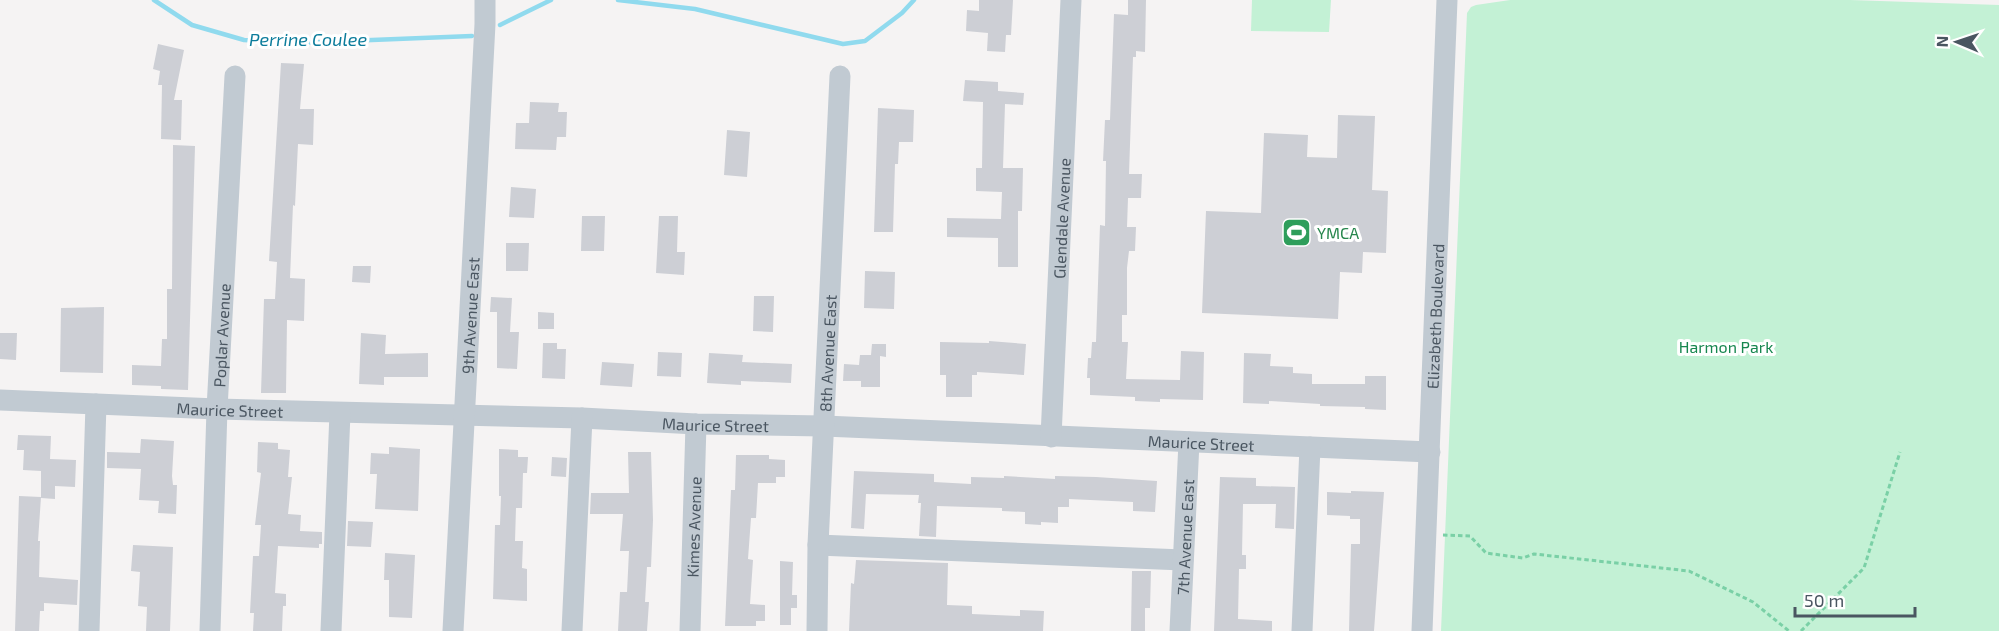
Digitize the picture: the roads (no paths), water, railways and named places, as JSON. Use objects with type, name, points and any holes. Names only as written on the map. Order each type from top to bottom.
[{"type":"street","name":"9th Avenue East","points":[[453,631],[485,0]]},
{"type":"street","name":"Glendale Avenue","points":[[1051,437],[1071,0]]},
{"type":"street","name":"Elizabeth Boulevard","points":[[1422,631],[1447,0]]},
{"type":"street","name":"Poplar Avenue","points":[[210,631],[217,409],[235,76]]},
{"type":"street","name":"8th Avenue East","points":[[817,631],[818,545],[840,76]]},
{"type":"street","name":"Maurice Street","points":[[0,400],[340,413],[824,426],[1430,452]]},
{"type":"street","points":[[89,631],[96,404]]},
{"type":"street","points":[[331,631],[340,413]]},
{"type":"street","points":[[572,631],[582,418]]},
{"type":"street","name":"Kimes Avenue","points":[[690,631],[696,423]]},
{"type":"street","name":"7th Avenue East","points":[[1180,631],[1189,442]]},
{"type":"street","points":[[1302,631],[1310,447]]},
{"type":"street","points":[[818,545],[1183,560]]},
{"type":"waterway","name":"Perrine Coulee","points":[[154,0],[192,25],[244,40],[297,43],[472,36]]},
{"type":"waterway","name":"Perrine Coulee","points":[[500,25],[551,0]]},
{"type":"waterway","name":"Perrine Coulee","points":[[618,0],[695,9],[843,44],[865,41],[902,13],[914,0]]},
{"type":"place","name":"YMCA","points":[[1296,232]]},
{"type":"park label","name":"Harmon Park","points":[[1726,346]]}]
